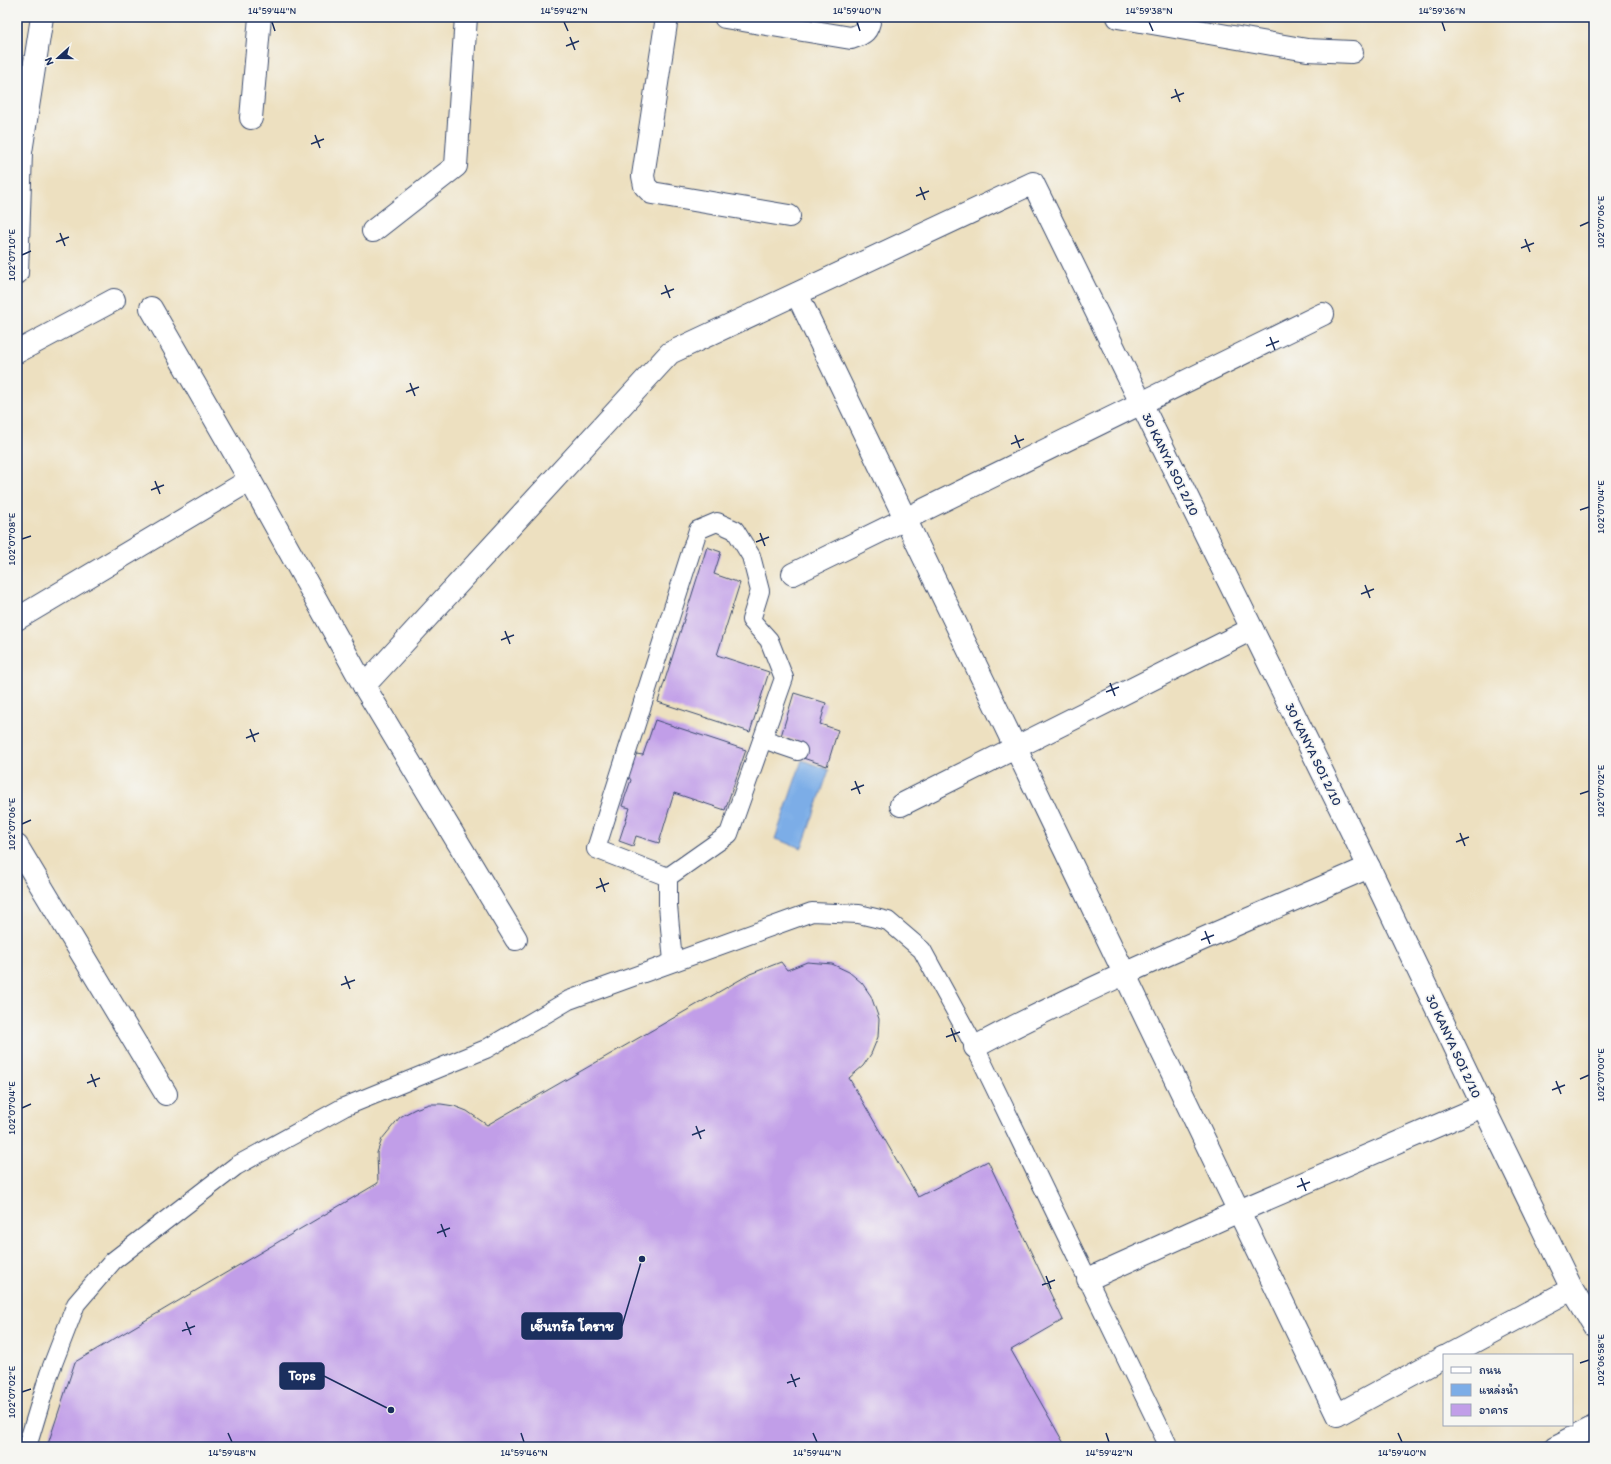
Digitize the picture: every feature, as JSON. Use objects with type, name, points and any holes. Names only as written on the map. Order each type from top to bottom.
[{"type":"street","points":[[17,273],[21,152],[42,17]]},
{"type":"street","points":[[251,118],[260,17]]},
{"type":"street","points":[[373,230],[456,166],[466,17]]},
{"type":"street","points":[[667,17],[643,176],[645,186],[652,193],[789,216]]},
{"type":"street","points":[[725,17],[851,38],[862,35],[869,26],[870,17]]},
{"type":"street","points":[[1118,17],[1307,50],[1352,52]]},
{"type":"street","name":"30 KANYA SOI 2/10","points":[[797,294],[1033,183],[1369,867],[1572,1289],[1594,1325]]},
{"type":"street","points":[[364,686],[670,353],[797,294],[1337,1415],[1443,1358]]},
{"type":"street","points":[[17,352],[114,300]]},
{"type":"street","points":[[151,308],[250,480],[364,686],[516,939]]},
{"type":"street","points":[[793,574],[1323,314]]},
{"type":"street","points":[[17,619],[250,480]]},
{"type":"street","points":[[901,805],[1252,629]]},
{"type":"street","points":[[17,846],[166,1094]]},
{"type":"street","points":[[975,1047],[1125,974],[1369,867]]},
{"type":"street","points":[[1088,1279],[1239,1211],[1483,1106]]},
{"type":"street","points":[[1450,1354],[1572,1289]]},
{"type":"street","points":[[1555,1447],[1594,1427]]},
{"type":"lane","points":[[717,522],[735,530],[751,556],[760,591],[751,620],[769,640],[784,678],[729,834],[668,877],[596,849],[698,530],[717,522]]},
{"type":"lane","points":[[763,739],[798,751]]},
{"type":"lane","points":[[668,877],[668,905],[673,962]]},
{"type":"lane","points":[[27,1447],[50,1374],[76,1304],[113,1261],[236,1166],[344,1107],[486,1049],[569,1000],[812,912],[859,914],[888,921],[922,950],[975,1047],[1169,1447]]},
{"type":"water","points":[[802,760],[829,770],[802,848],[775,839]]},
{"type":"building","points":[[707,547],[721,552],[714,574],[740,583],[717,655],[769,672],[750,732],[658,702]]},
{"type":"building","points":[[794,693],[826,703],[820,724],[838,730],[827,766],[797,756],[801,742],[781,736]]},
{"type":"building","points":[[655,720],[746,750],[725,810],[674,793],[659,843],[636,836],[633,846],[619,841],[630,808],[622,806],[631,780],[628,776],[636,754],[643,755]]},
{"type":"building","points":[[781,962],[787,970],[807,962],[832,964],[849,972],[862,983],[871,996],[879,1019],[878,1037],[871,1054],[863,1066],[849,1078],[918,1197],[988,1161],[1063,1320],[1011,1350],[1066,1447],[47,1447],[75,1362],[378,1183],[377,1153],[382,1139],[400,1117],[429,1104],[441,1104],[454,1106],[467,1111],[487,1125],[750,974]]},
{"type":"place","name":"เซ็นทรัล โคราช","points":[[642,1259]]},
{"type":"place","name":"Tops","points":[[391,1410]]}]
